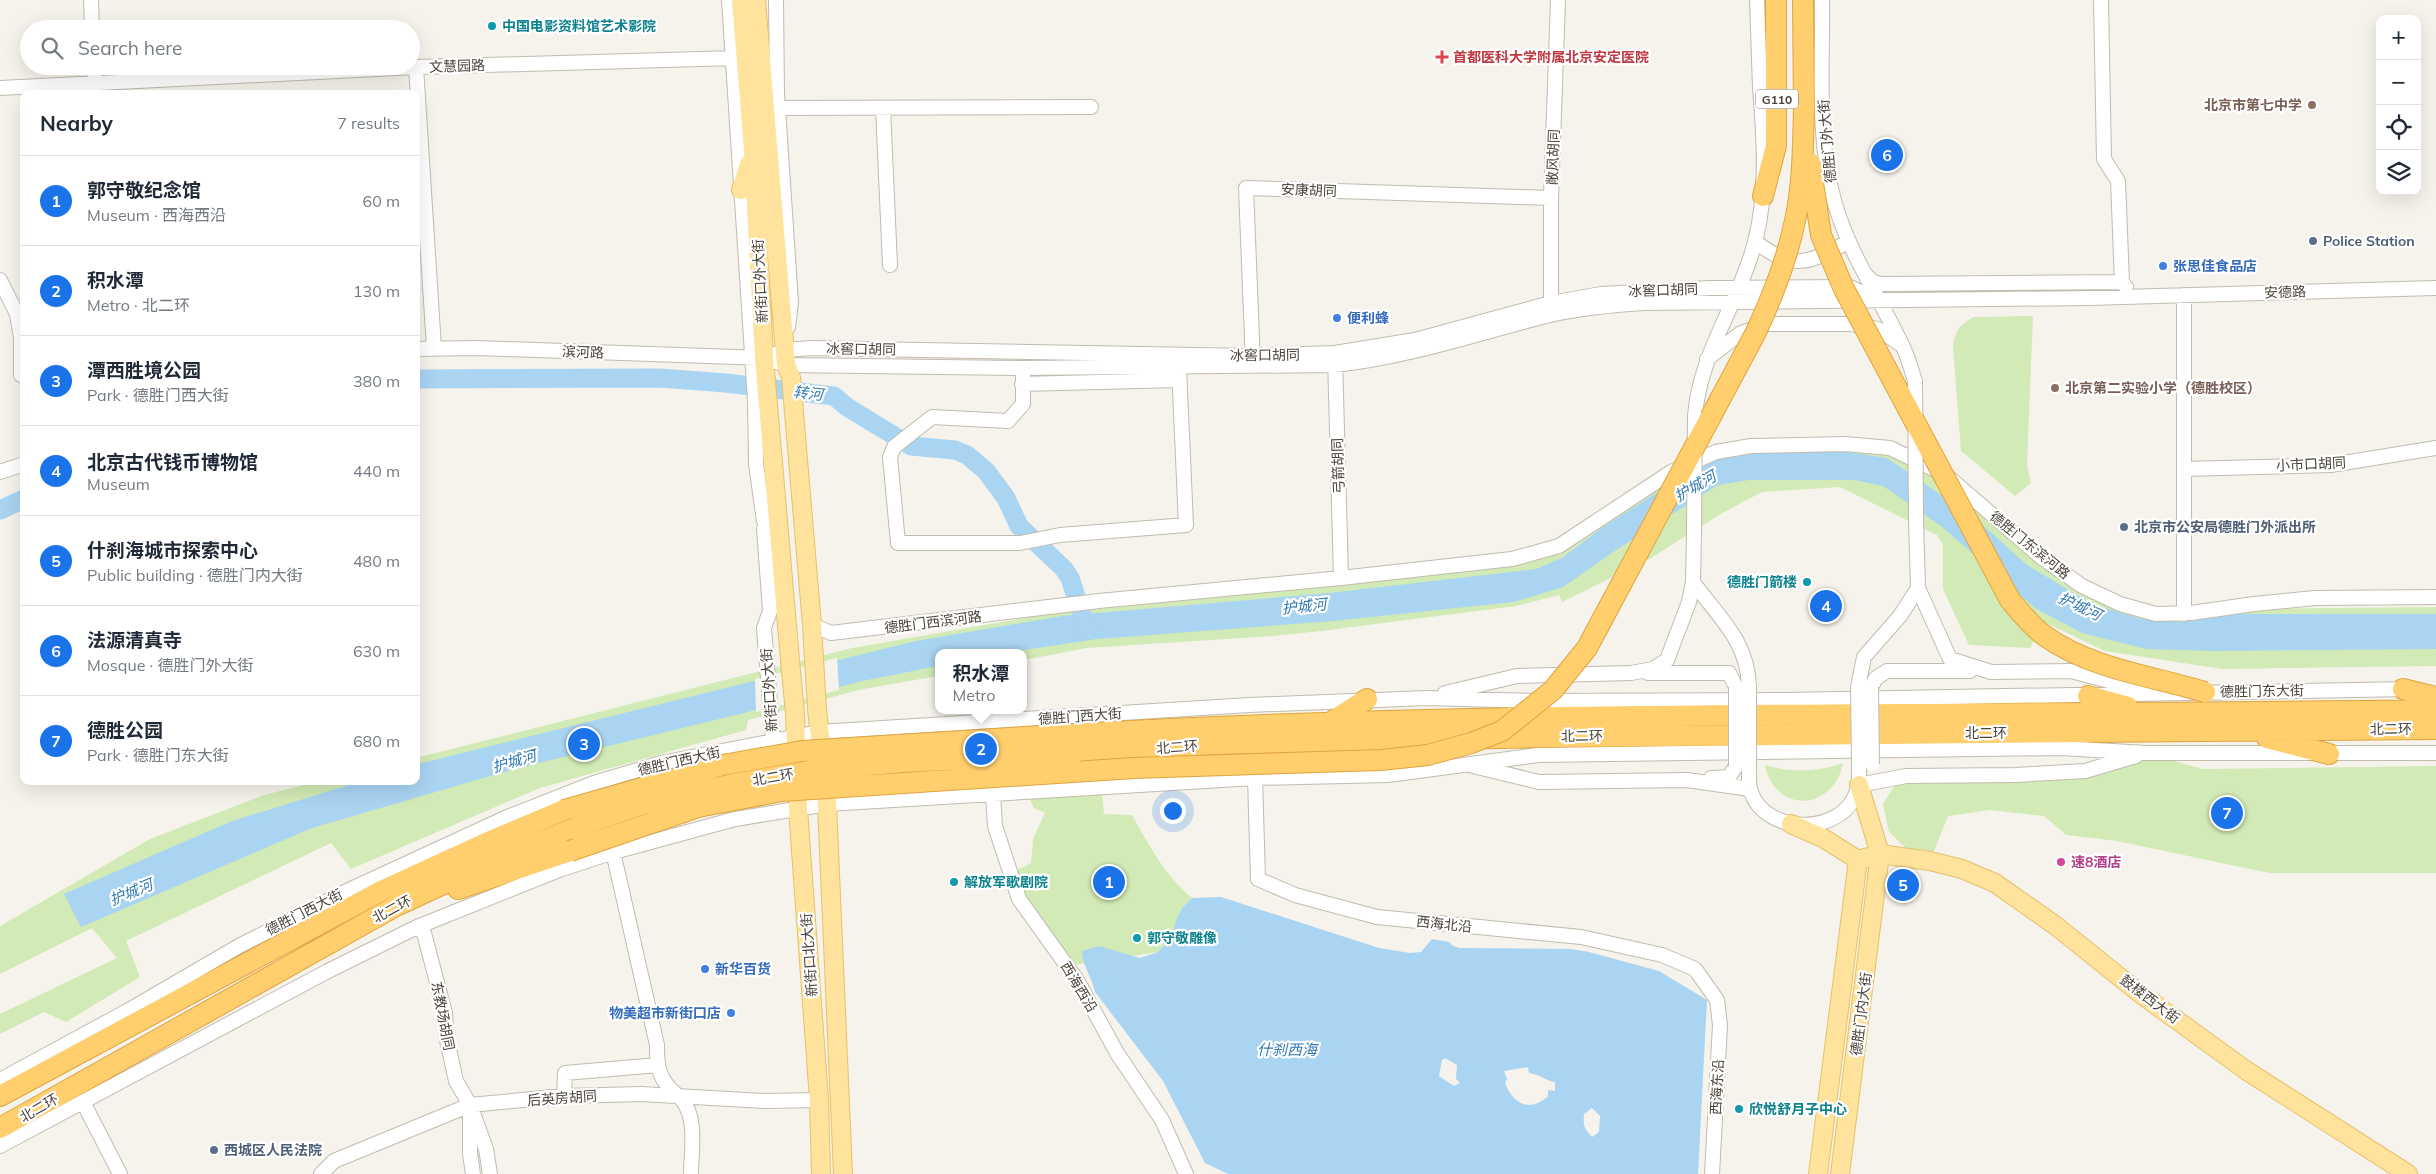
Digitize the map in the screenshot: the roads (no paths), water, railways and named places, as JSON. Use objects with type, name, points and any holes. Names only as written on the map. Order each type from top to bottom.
[{"type":"highway","name":"G110","points":[[1763,196],[1776,146],[1776,0]]},
{"type":"highway","name":"德胜门外大街","points":[[1802,0],[1804,109]]},
{"type":"highway","points":[[1804,109],[1820,235],[1830,260],[2010,600],[2026,619],[2045,636],[2071,651],[2129,672],[2205,692]]},
{"type":"highway","points":[[396,906],[465,888],[570,850],[698,808],[782,791],[1134,768],[1381,760],[1428,756],[1502,731],[1553,690],[1587,648],[1755,334],[1774,294],[1788,252],[1797,214],[1804,109]]},
{"type":"highway","points":[[2404,690],[2436,697]]},
{"type":"highway","points":[[2088,696],[2154,714]]},
{"type":"highway","points":[[1331,722],[1368,699]]},
{"type":"highway","name":"北二环","points":[[0,1096],[381,892],[488,842],[564,810],[723,765],[802,751],[1216,726],[1548,716],[2154,714],[2436,710]]},
{"type":"highway","name":"北二环","points":[[4,1129],[396,906],[493,861],[572,829],[643,804],[738,783],[814,770],[902,762],[1073,754],[1217,744],[1806,734],[2436,729]]},
{"type":"highway","points":[[2238,731],[2329,754]]},
{"type":"highway","points":[[1304,742],[1344,757]]},
{"type":"main road","name":"新街口外大街","points":[[741,0],[753,149],[758,367],[783,562],[797,737]]},
{"type":"main road","name":"新街口外大街","points":[[756,0],[772,108],[788,364],[793,402],[812,626],[819,732]]},
{"type":"main road","points":[[741,190],[753,149]]},
{"type":"main road","name":"新街口北大街","points":[[819,732],[827,804],[843,1174]]},
{"type":"main road","name":"新街口北大街","points":[[797,737],[798,809],[819,1100],[821,1174]]},
{"type":"main road","points":[[1791,824],[1823,838],[1858,860],[1880,854],[1859,785]]},
{"type":"main road","name":"德胜门内大街","points":[[1840,1174],[1880,854]]},
{"type":"main road","name":"鼓楼西大街","points":[[1880,854],[1954,866],[1994,883],[2056,926],[2142,995],[2247,1071],[2408,1174]]},
{"type":"main road","name":"德胜门内大街","points":[[1818,1174],[1858,860]]},
{"type":"street","points":[[91,0],[92,20]]},
{"type":"street","name":"新街口外大街","points":[[729,0],[735,58],[741,190],[758,367]]},
{"type":"street","name":"新街口外大街","points":[[772,108],[776,0]]},
{"type":"street","name":"敞风胡同","points":[[1551,309],[1551,198],[1558,0]]},
{"type":"street","points":[[1631,673],[1653,669],[1667,660],[1688,602],[1693,582],[1697,391],[1707,359],[1733,301],[1755,242],[1763,196],[1763,114],[1757,0]]},
{"type":"street","name":"德胜门外大街","points":[[1822,0],[1823,119],[1828,174],[1835,205],[1865,275],[1903,346],[1915,381],[1918,588]]},
{"type":"street","points":[[2101,0],[2104,159],[2118,181],[2122,282],[2135,296]]},
{"type":"street","name":"文慧园路","points":[[420,67],[735,58]]},
{"type":"street","points":[[95,75],[95,83]]},
{"type":"street","name":"文慧园路","points":[[0,88],[256,75]]},
{"type":"street","points":[[417,75],[417,90]]},
{"type":"street","points":[[772,108],[1091,107]]},
{"type":"street","points":[[883,108],[890,265]]},
{"type":"street","points":[[420,129],[434,348]]},
{"type":"street","name":"安康胡同","points":[[1253,362],[1246,188],[1551,198]]},
{"type":"street","points":[[1755,242],[1780,258],[1809,261],[1822,257],[1849,241]]},
{"type":"street","points":[[1865,275],[1873,282],[1882,284],[2122,282]]},
{"type":"street","points":[[0,280],[17,314],[20,332]]},
{"type":"street","name":"冰窖口胡同","points":[[788,364],[811,348],[1253,362],[1335,359],[1551,309],[1601,294],[1636,290],[1738,287],[1850,287],[1879,301]]},
{"type":"street","name":"安德路","points":[[1879,301],[2436,288]]},
{"type":"street","points":[[2184,295],[2184,614]]},
{"type":"street","name":"冰窖口胡同","points":[[1551,309],[1644,302],[1879,301]]},
{"type":"street","points":[[1707,359],[1740,333],[1768,324],[1851,324],[1878,329],[1903,346]]},
{"type":"street","name":"滨河路","points":[[420,349],[434,348],[758,367],[788,364]]},
{"type":"street","name":"弓箭胡同","points":[[1335,359],[1341,578]]},
{"type":"street","name":"冰窖口胡同","points":[[788,364],[1023,368],[1179,374],[1253,362]]},
{"type":"street","points":[[1022,384],[1179,374],[1186,525],[1060,535],[1020,543],[898,543],[890,456],[894,447],[932,417],[1008,420],[1023,404],[1022,384],[1023,368]]},
{"type":"street","name":"新街口外大街","points":[[761,400],[756,464],[764,520],[770,611],[764,628],[772,741]]},
{"type":"street","name":"德胜门东滨河路","points":[[1341,578],[1512,559],[1552,550],[1592,526],[1671,472],[1716,452],[1751,446],[1844,444],[1890,448],[1946,475],[2041,557],[2082,586],[2120,604],[2156,614],[2184,614],[2315,598],[2436,597]]},
{"type":"street","name":"小市口胡同","points":[[2184,468],[2331,465],[2436,448]]},
{"type":"street","points":[[0,472],[20,465]]},
{"type":"street","name":"新街口外大街","points":[[764,520],[783,562]]},
{"type":"street","name":"德胜门西滨河路","points":[[812,626],[831,633],[1056,608],[1099,601],[1341,578]]},
{"type":"street","points":[[1693,582],[1739,643],[1746,658],[1742,687],[1742,766],[1750,789],[1762,809],[1791,824],[1816,823],[1837,815],[1850,804],[1859,785],[1865,764],[1864,656],[1900,616],[1918,588]]},
{"type":"street","points":[[1918,588],[1950,659],[1991,672]]},
{"type":"street","points":[[1865,687],[1887,671],[2071,671],[2156,694]]},
{"type":"street","points":[[1427,698],[1516,676],[1729,673],[1742,687]]},
{"type":"street","name":"德胜门东大街","points":[[1427,698],[1542,701],[2088,696],[2205,692],[2436,689]]},
{"type":"street","name":"德胜门西大街","points":[[0,1080],[129,1010],[208,962],[351,889],[505,818],[594,784],[661,763],[819,732],[1249,704],[1427,698]]},
{"type":"street","points":[[1001,720],[1004,770],[1025,792]]},
{"type":"street","points":[[0,1146],[328,971],[417,927],[560,870],[614,852],[734,820],[827,804],[1255,778],[1388,775],[1538,756],[2060,748],[2146,753],[2436,753]]},
{"type":"street","points":[[1865,764],[1882,773],[1906,776],[2015,774],[2085,771],[2146,753]]},
{"type":"street","points":[[827,804],[887,778],[1130,762],[1344,757],[1418,772]]},
{"type":"street","points":[[1463,764],[1539,782],[1688,780],[1729,777],[1742,766]]},
{"type":"street","points":[[1859,785],[1906,776]]},
{"type":"street","name":"西海北沿","points":[[1255,778],[1258,879],[1295,895],[1377,917],[1581,937],[1662,955],[1695,969],[1717,1000]]},
{"type":"street","points":[[1688,780],[1750,789]]},
{"type":"street","points":[[594,784],[614,852],[657,1045],[658,1065],[665,1083],[681,1096],[688,1110],[691,1129],[691,1174]]},
{"type":"street","name":"西海西沿","points":[[993,794],[995,826],[1019,899],[1077,980],[1117,1052],[1162,1120],[1186,1174]]},
{"type":"street","name":"东教场胡同","points":[[417,927],[424,933],[445,1013],[447,1040],[456,1081],[470,1105],[486,1150],[490,1174]]},
{"type":"street","name":"西海东沿","points":[[1712,1174],[1720,1025],[1717,1000]]},
{"type":"street","points":[[564,1096],[565,1073],[658,1065]]},
{"type":"street","name":"后英房胡同","points":[[321,1174],[334,1161],[470,1105],[564,1096],[641,1094],[766,1101],[819,1100]]},
{"type":"street","points":[[83,1102],[120,1174]]},
{"type":"street","points":[[470,1105],[470,1154],[473,1174]]},
{"type":"water","name":"护城河","points":[[1840,451],[1887,458],[1975,518],[2027,565],[2092,604],[2138,618],[2181,622],[2233,614],[2436,614],[2436,649],[2213,651],[2147,649],[2082,633],[2035,608],[1941,526],[1883,486],[1855,480],[1749,480],[1718,485],[1619,548],[1563,587],[1514,602],[1333,621],[1097,639],[1027,650],[935,649],[935,667],[862,681],[744,713],[514,769],[312,828],[81,927],[64,894],[232,821],[349,785],[420,785],[420,764],[916,641],[1062,616],[1329,593],[1536,569],[1562,558],[1603,527],[1708,460],[1748,453]]},
{"type":"water","name":"什刹西海","points":[[1221,897],[1379,948],[1410,953],[1421,952],[1432,939],[1449,942],[1453,946],[1460,948],[1571,949],[1659,971],[1707,1000],[1698,1174],[1228,1174],[1205,1163],[1163,1081],[1095,992],[1082,951],[1099,946],[1140,958],[1158,952],[1172,937],[1176,920],[1182,908],[1192,898]],"holes":[[[1445,1058],[1457,1065],[1456,1079],[1460,1083],[1454,1086],[1439,1076],[1442,1060]],[[1528,1067],[1529,1073],[1555,1082],[1555,1091],[1548,1090],[1548,1096],[1535,1104],[1523,1104],[1517,1101],[1508,1090],[1504,1071]],[[1592,1108],[1600,1116],[1599,1132],[1592,1137],[1585,1127],[1584,1114]]]},
{"type":"waterway","name":"转河","points":[[420,379],[660,378],[726,383],[834,396],[847,407],[911,446],[955,450],[967,455],[986,471],[1006,498],[1019,526],[1064,569],[1070,578],[1087,630]]},
{"type":"waterway","name":"转河","points":[[0,510],[20,501]]},
{"type":"place","name":"中国电影资料馆艺术影院","points":[[492,26]]},
{"type":"place","name":"首都医科大学附属北京安定医院","points":[[1442,57]]},
{"type":"place","name":"北京市第七中学","points":[[2312,105]]},
{"type":"place","name":"法源清真寺","points":[[1887,155]]},
{"type":"place","name":"Police Station","points":[[2313,241]]},
{"type":"place","name":"张思佳食品店","points":[[2163,266]]},
{"type":"place","name":"便利蜂","points":[[1337,318]]},
{"type":"place","name":"北京第二实验小学（德胜校区）","points":[[2055,388]]},
{"type":"place","name":"北京市公安局德胜门外派出所","points":[[2124,527]]},
{"type":"place","name":"德胜门箭楼","points":[[1807,582]]},
{"type":"place","name":"北京古代钱币博物馆","points":[[1826,606]]},
{"type":"place","name":"潭西胜境公园","points":[[584,744]]},
{"type":"place","name":"积水潭","points":[[981,749]]},
{"type":"place","name":"德胜公园","points":[[2227,813]]},
{"type":"place","name":"速8酒店","points":[[2061,862]]},
{"type":"place","name":"解放军歌剧院","points":[[954,882]]},
{"type":"place","name":"郭守敬纪念馆","points":[[1109,882]]},
{"type":"place","name":"什刹海城市探索中心","points":[[1903,885]]},
{"type":"place","name":"郭守敬雕像","points":[[1137,938]]},
{"type":"place","name":"新华百货","points":[[705,969]]},
{"type":"place","name":"物美超市新街口店","points":[[731,1013]]},
{"type":"place","name":"欣悦舒月子中心","points":[[1739,1109]]},
{"type":"place","name":"西城区人民法院","points":[[214,1150]]}]
